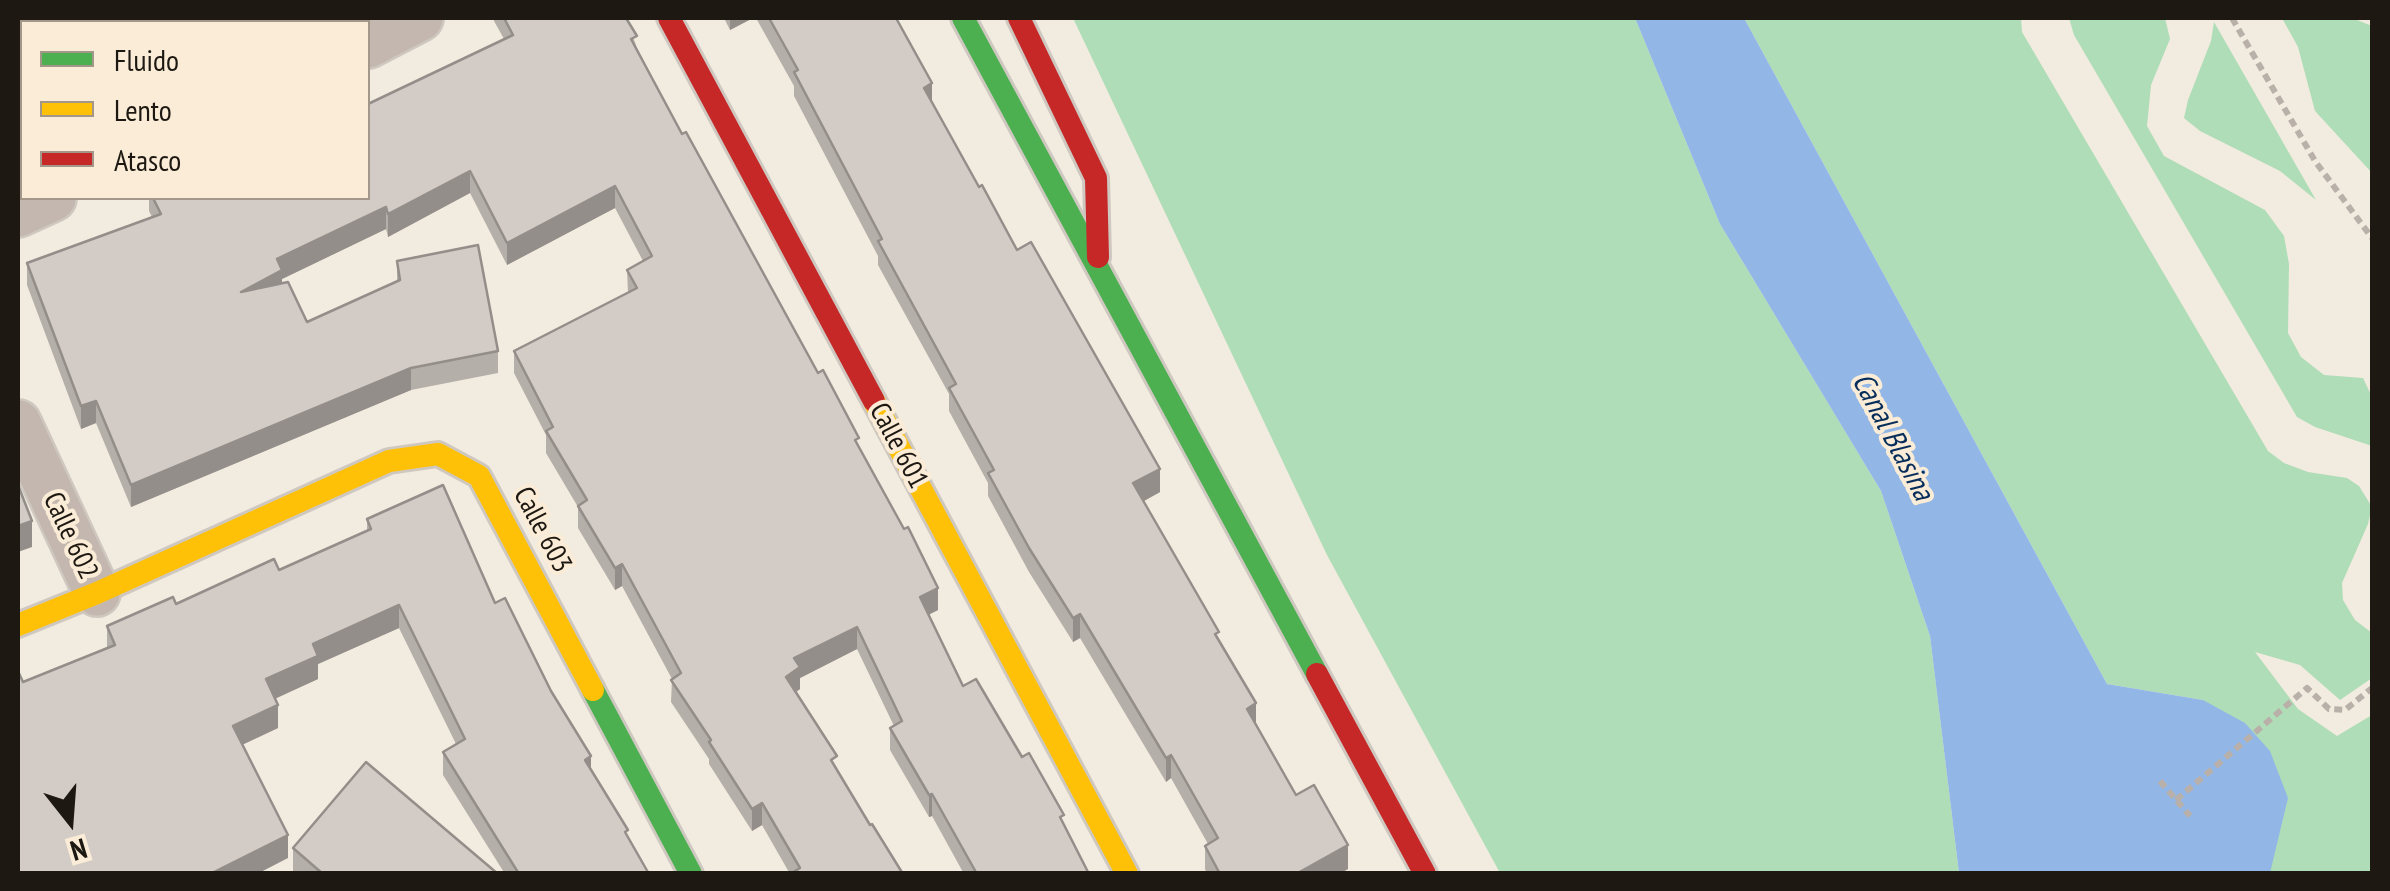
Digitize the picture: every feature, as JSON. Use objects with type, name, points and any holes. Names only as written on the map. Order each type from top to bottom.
[{"type":"street","points":[[370,44],[420,18]]},
{"type":"street","name":"Calle 601","points":[[669,18],[1127,874]]},
{"type":"street","points":[[962,18],[1424,873]]},
{"type":"street","points":[[1019,18],[1096,178],[1098,265]]},
{"type":"street","points":[[18,214],[49,200]]},
{"type":"street","name":"Calle 602","points":[[18,423],[97,594]]},
{"type":"street","name":"Calle 603","points":[[18,625],[97,594],[390,461],[438,454],[479,476],[691,874]]},
{"type":"path","points":[[2232,18],[2314,161],[2372,238]]},
{"type":"path","points":[[2176,800],[2307,688],[2328,709],[2345,710],[2372,688]]},
{"type":"path","points":[[2160,781],[2190,816]]},
{"type":"green space","points":[[1073,18],[1635,18],[1720,224],[1881,491],[1930,636],[1959,873],[1500,873],[1327,555]]},
{"type":"green space","points":[[1744,18],[2021,18],[2022,32],[2268,451],[2284,463],[2308,472],[2347,478],[2359,486],[2372,507],[2342,583],[2343,600],[2355,620],[2372,633],[2372,678],[2340,700],[2300,665],[2255,652],[2298,709],[2337,736],[2372,715],[2372,873],[2270,873],[2270,863],[2203,700],[2107,684]]},
{"type":"green space","points":[[2069,18],[2165,18],[2170,39],[2151,85],[2147,126],[2164,156],[2265,210],[2284,236],[2289,264],[2288,333],[2301,357],[2324,375],[2363,378],[2372,397],[2372,446],[2297,417],[2074,35]]},
{"type":"green space","points":[[2282,18],[2352,18],[2372,26],[2372,173],[2315,111],[2298,47]]},
{"type":"green space","points":[[2214,22],[2316,200],[2280,171],[2200,131],[2184,118]]},
{"type":"water","name":"Canal Blasina","points":[[1635,18],[1744,18],[2107,684],[2203,700],[2245,723],[2270,751],[2288,798],[2270,873],[1959,873],[1930,636],[1881,491],[1720,224]]},
{"type":"building","points":[[504,18],[626,18],[637,36],[631,39],[682,134],[686,132],[818,373],[823,370],[859,438],[855,440],[904,529],[908,527],[938,588],[920,597],[963,686],[976,679],[1022,757],[1029,753],[1064,815],[1060,817],[1089,874],[977,874],[890,728],[902,721],[857,627],[794,658],[800,667],[786,677],[837,756],[831,760],[903,874],[790,874],[800,868],[762,803],[752,809],[709,742],[671,680],[681,673],[622,564],[615,568],[578,506],[587,500],[546,431],[553,427],[514,351],[637,288],[627,270],[652,256],[615,186],[507,243],[470,171],[388,214],[386,207],[277,259],[282,270],[241,292],[288,282],[307,322],[400,280],[397,261],[478,245],[498,351],[411,368],[131,485],[96,401],[81,406],[27,263],[161,214],[154,200],[370,200],[370,103],[513,35]]},
{"type":"building","points":[[769,18],[896,18],[932,83],[924,88],[979,187],[982,185],[1017,250],[1031,242],[1160,469],[1133,483],[1256,703],[1247,709],[1296,795],[1314,785],[1348,845],[1296,874],[1220,874],[1205,846],[1218,838],[1171,755],[1166,758],[1080,614],[1073,618],[988,473],[994,470],[949,388],[956,384],[878,241],[882,239]]},
{"type":"building","points":[[18,485],[32,521],[18,526]]},
{"type":"building","points":[[443,485],[495,603],[505,598],[551,691],[591,756],[585,760],[628,830],[625,832],[649,874],[519,874],[443,752],[465,739],[399,605],[313,644],[318,656],[266,679],[278,705],[233,726],[288,835],[210,874],[18,874],[18,671],[23,682],[115,645],[107,626],[173,597],[176,604],[274,559],[279,570],[371,529],[367,519]]},
{"type":"building","points":[[366,762],[498,874],[323,874],[293,848]]},
{"type":"traffic: fast","points":[[142,20],[148,18]]},
{"type":"traffic: fast","points":[[963,18],[1317,674]]},
{"type":"traffic: fast","points":[[593,690],[691,874]]},
{"type":"traffic: slow","points":[[247,20],[252,18]]},
{"type":"traffic: slow","points":[[874,401],[1127,874]]},
{"type":"traffic: slow","points":[[18,625],[389,461],[438,454],[479,476],[593,690]]},
{"type":"traffic: jam","points":[[669,18],[874,401]]},
{"type":"traffic: jam","points":[[1019,18],[1096,178],[1098,257]]},
{"type":"traffic: jam","points":[[1317,674],[1425,874]]}]
